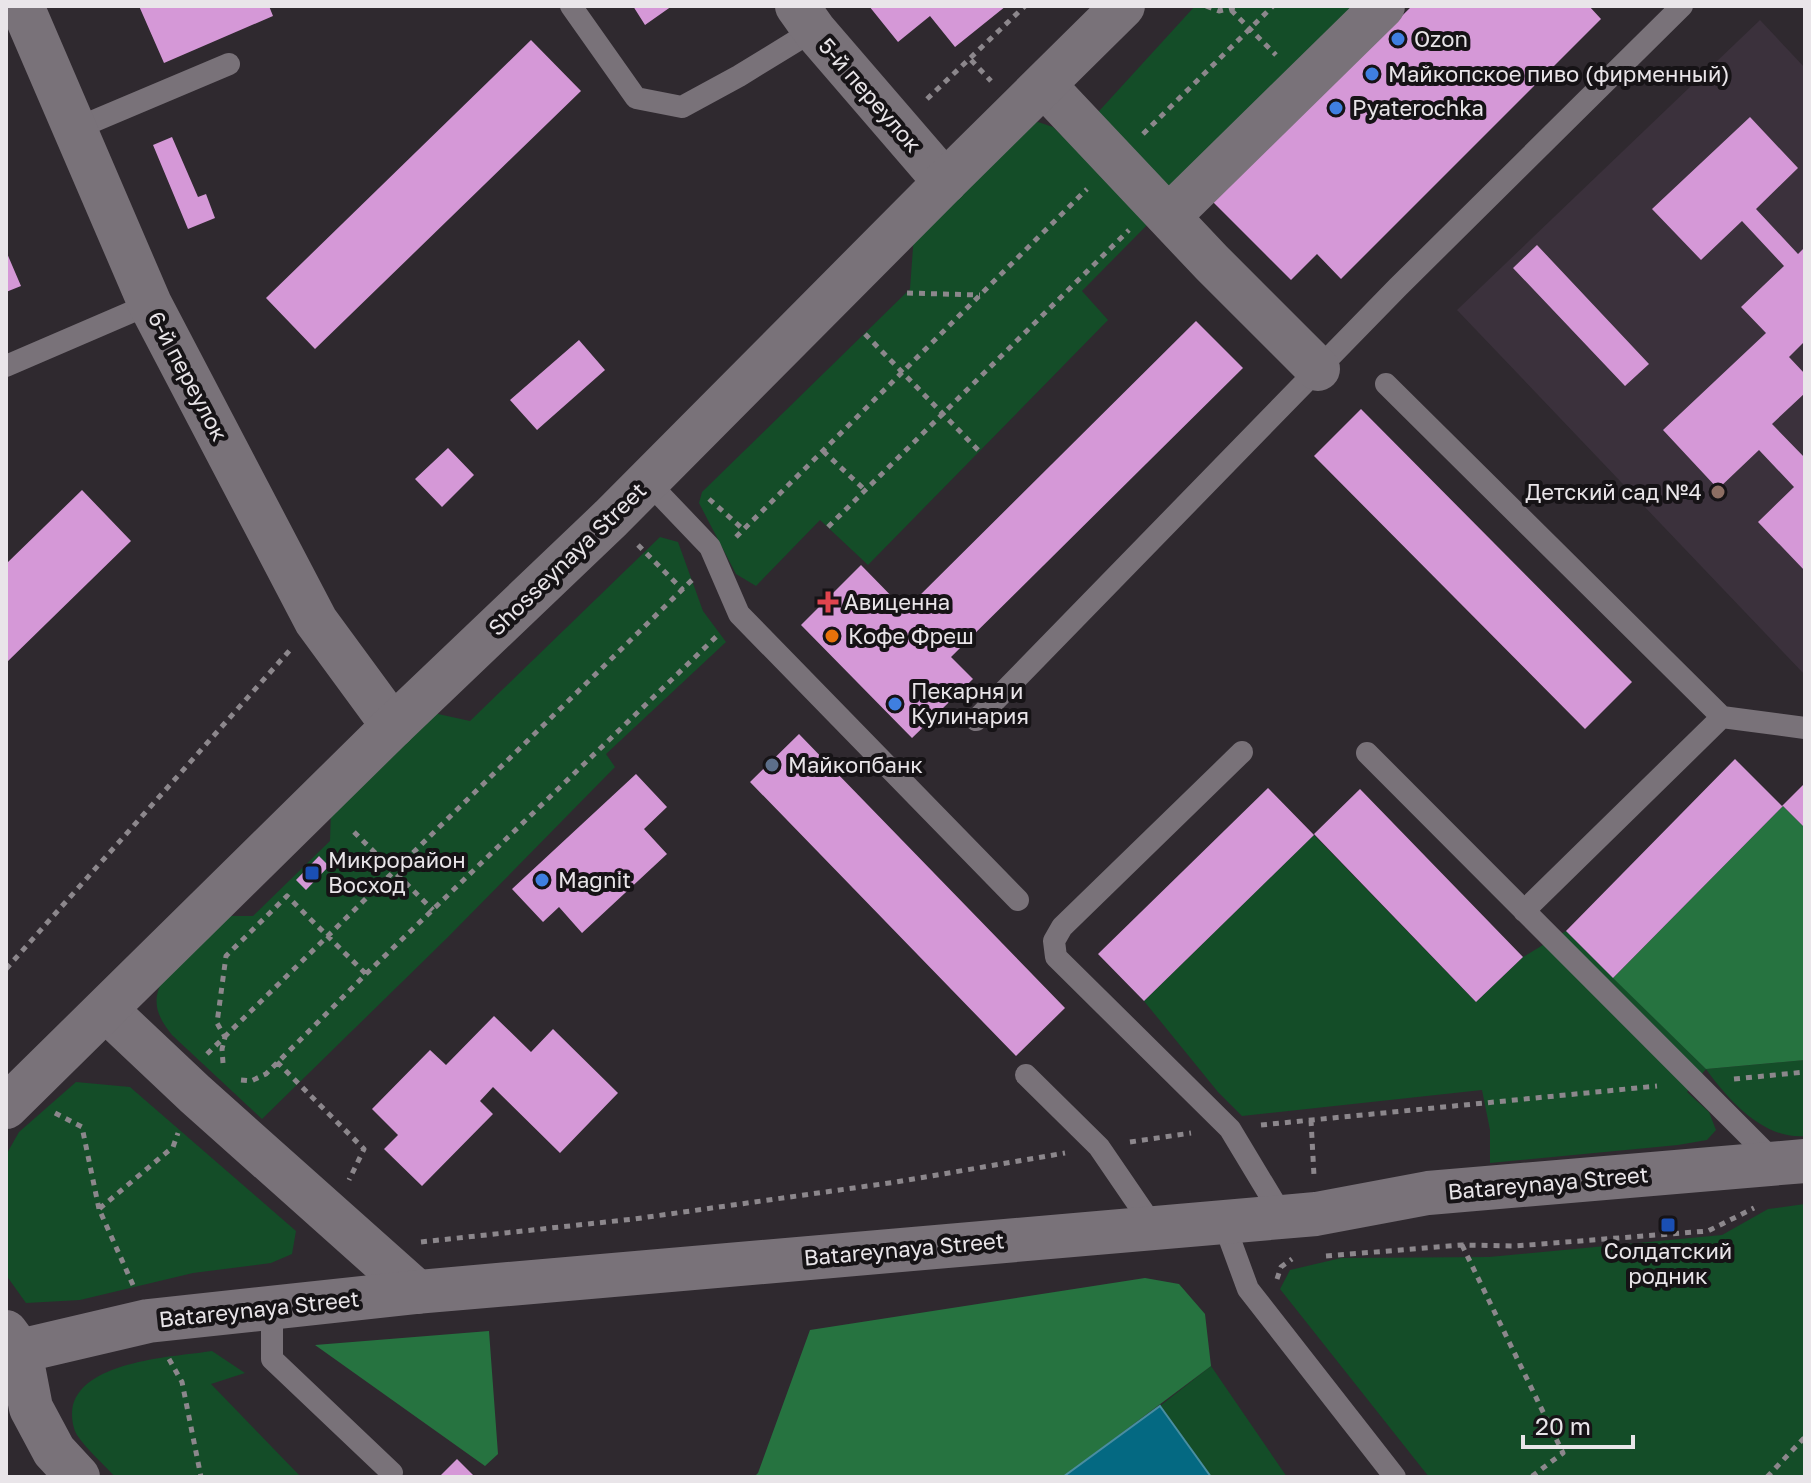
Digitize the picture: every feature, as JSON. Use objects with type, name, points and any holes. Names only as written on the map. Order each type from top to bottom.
[{"type":"main road","name":"6-й переулок","points":[[22,6],[150,304],[316,621],[393,726]]},
{"type":"main road","name":"Shosseynaya Street","points":[[13,1100],[647,481],[1123,6]]},
{"type":"main road","points":[[1162,209],[1383,6]]},
{"type":"main road","name":"5-й переулок","points":[[805,18],[945,182]]},
{"type":"main road","points":[[1044,85],[1318,369]]},
{"type":"main road","points":[[106,1010],[212,1083],[417,1292]]},
{"type":"main road","name":"Batareynaya Street","points":[[11,1346],[148,1321],[417,1292],[1316,1214],[1428,1193],[1782,1175]]},
{"type":"main road","points":[[11,1346],[18,1414],[78,1477]]},
{"type":"lane","points":[[571,6],[636,98],[682,107],[739,76],[805,18]]},
{"type":"lane","points":[[976,720],[1318,369],[1682,6]]},
{"type":"lane","points":[[75,129],[229,64]]},
{"type":"lane","points":[[6,366],[150,304]]},
{"type":"lane","points":[[1386,384],[1722,717],[1805,728]]},
{"type":"lane","points":[[647,481],[710,547],[739,614],[1018,900]]},
{"type":"lane","points":[[1524,911],[1722,717]]},
{"type":"lane","points":[[1242,752],[1062,927],[1054,941],[1056,957],[1230,1129],[1283,1217]]},
{"type":"lane","points":[[1367,753],[1695,1083],[1782,1175]]},
{"type":"lane","points":[[1026,1075],[1099,1147],[1153,1226]]},
{"type":"lane","points":[[1223,1221],[1248,1289],[1395,1477]]},
{"type":"lane","points":[[272,1308],[272,1359],[392,1473]]},
{"type":"path","points":[[897,126],[971,60],[1025,6]]},
{"type":"path","points":[[1206,6],[1219,11],[1239,6]]},
{"type":"path","points":[[212,1083],[203,1058],[683,590],[1273,6]]},
{"type":"path","points":[[1231,10],[1280,59]]},
{"type":"path","points":[[828,527],[942,414],[1162,209]]},
{"type":"path","points":[[907,293],[981,295]]},
{"type":"path","points":[[865,334],[979,451]]},
{"type":"path","points":[[823,451],[865,490]]},
{"type":"path","points":[[702,492],[744,530]]},
{"type":"path","points":[[6,969],[316,621]]},
{"type":"path","points":[[235,1078],[251,1081],[260,1078],[720,633]]},
{"type":"path","points":[[354,832],[433,910]]},
{"type":"path","points":[[99,1209],[173,1147],[212,1083],[225,1037],[217,1023],[226,956],[287,896],[366,974]]},
{"type":"path","points":[[277,1062],[364,1149],[348,1182]]},
{"type":"path","points":[[416,1243],[634,1219],[896,1182],[1165,1136],[1805,1072]]},
{"type":"path","points":[[13,1100],[82,1127],[99,1209],[148,1321],[182,1382],[201,1477]]},
{"type":"path","points":[[1317,1257],[1708,1231],[1782,1175]]},
{"type":"path","points":[[1462,1245],[1563,1453],[1531,1477]]},
{"type":"path","points":[[1278,1290],[1276,1282],[1281,1267],[1291,1259],[1304,1258]]},
{"type":"path","points":[[1767,1477],[1805,1437]]},
{"type":"shaded area","name":"Детский сад №4","points":[[1760,20],[1805,68],[1805,675],[1457,310]]},
{"type":"green space","points":[[1195,6],[1367,6],[1167,201],[1090,121]]},
{"type":"green space","points":[[1031,123],[1053,127],[1150,222],[1082,291],[1108,320],[868,565],[820,520],[756,586],[736,574],[699,503],[702,492],[910,289],[914,234]]},
{"type":"green space","points":[[660,537],[678,542],[703,611],[726,642],[606,754],[615,767],[448,937],[262,1119],[168,1030],[157,1008],[157,995],[162,982],[221,916],[253,916],[330,841],[331,811],[429,712],[470,721]]},
{"type":"green space","points":[[1783,806],[1805,828],[1805,1060],[1706,1069],[1613,978]]},
{"type":"green space","points":[[1314,835],[1476,1002],[1523,957],[1566,931],[1706,1069],[1687,1092],[1709,1112],[1716,1130],[1707,1140],[1678,1145],[1490,1163],[1490,1130],[1482,1090],[1242,1116],[1218,1092],[1144,1001]]},
{"type":"green space","points":[[1805,1060],[1805,1136],[1790,1136],[1761,1125],[1736,1105],[1706,1069]]},
{"type":"green space","points":[[76,1082],[130,1087],[296,1231],[292,1254],[271,1263],[193,1273],[80,1300],[26,1303],[6,1275],[6,1155],[19,1132]]},
{"type":"green space","points":[[1805,1204],[1805,1477],[1429,1477],[1280,1289],[1290,1270],[1341,1258],[1489,1257],[1722,1235],[1768,1209]]},
{"type":"green space","points":[[1145,1278],[1179,1284],[1205,1314],[1211,1366],[1063,1477],[754,1477],[810,1330]]},
{"type":"green space","points":[[489,1331],[498,1454],[485,1466],[315,1345]]},
{"type":"green space","points":[[212,1351],[245,1373],[211,1384],[301,1477],[115,1477],[75,1432],[73,1405],[81,1390],[95,1378],[133,1363]]},
{"type":"green space","points":[[1211,1366],[1287,1477],[1211,1477],[1160,1406]]},
{"type":"water","points":[[1160,1406],[1211,1477],[1063,1477]]},
{"type":"building","points":[[139,6],[269,6],[273,16],[164,63]]},
{"type":"building","points":[[633,6],[672,6],[645,25]]},
{"type":"building","points":[[869,6],[1006,6],[955,47],[930,16],[898,42]]},
{"type":"building","points":[[1412,6],[1589,6],[1601,19],[1341,279],[1317,254],[1291,280],[1213,202]]},
{"type":"building","points":[[531,40],[581,91],[315,349],[266,298]]},
{"type":"building","points":[[1750,117],[1798,168],[1756,209],[1798,254],[1805,247],[1805,341],[1789,357],[1805,374],[1805,393],[1772,424],[1805,458],[1805,571],[1758,522],[1794,487],[1759,450],[1718,489],[1663,430],[1766,333],[1741,307],[1784,266],[1742,221],[1701,260],[1652,209]]},
{"type":"building","points":[[172,137],[198,197],[206,194],[215,218],[188,229],[153,145]]},
{"type":"building","points":[[1537,245],[1649,364],[1625,386],[1513,268]]},
{"type":"building","points":[[6,251],[21,286],[6,292]]},
{"type":"building","points":[[1196,321],[1243,368],[951,657],[973,679],[912,738],[801,625],[861,565],[905,610]]},
{"type":"building","points":[[579,340],[605,370],[537,430],[510,400]]},
{"type":"building","points":[[1361,409],[1632,682],[1585,729],[1314,456]]},
{"type":"building","points":[[448,448],[474,475],[442,507],[415,479]]},
{"type":"building","points":[[82,490],[131,541],[6,663],[6,564]]},
{"type":"building","points":[[799,734],[1065,1008],[1016,1056],[750,782]]},
{"type":"building","points":[[1735,759],[1782,806],[1805,783],[1805,828],[1783,806],[1613,978],[1566,931]]},
{"type":"building","points":[[636,774],[667,807],[644,829],[667,854],[582,933],[559,907],[543,922],[512,889]]},
{"type":"building","points":[[1268,788],[1314,835],[1144,1001],[1098,954]]},
{"type":"building","points":[[1360,789],[1523,957],[1476,1002],[1314,834]]},
{"type":"building","points":[[319,856],[329,866],[306,890],[296,880]]},
{"type":"building","points":[[494,1016],[531,1052],[553,1029],[618,1093],[560,1153],[493,1087],[480,1101],[493,1114],[422,1186],[384,1149],[398,1135],[372,1109],[430,1050],[446,1065]]},
{"type":"building","points":[[457,1459],[475,1477],[439,1477]]},
{"type":"place","name":"Ozon","points":[[1398,39]]},
{"type":"place","name":"Майкопское пиво (фирменный)","points":[[1372,74]]},
{"type":"place","name":"Pyaterochka","points":[[1336,108]]},
{"type":"place","name":"Детский сад №4","points":[[1718,492]]},
{"type":"place","name":"Авиценна","points":[[828,602]]},
{"type":"place","name":"Кофе Фреш","points":[[832,636]]},
{"type":"place","name":"Пекарня и Кулинария","points":[[895,704]]},
{"type":"place","name":"Майкопбанк","points":[[772,765]]},
{"type":"place","name":"Микрорайон Восход","points":[[312,873]]},
{"type":"place","name":"Magnit","points":[[542,880]]},
{"type":"place","name":"Солдатский родник","points":[[1668,1225]]}]
